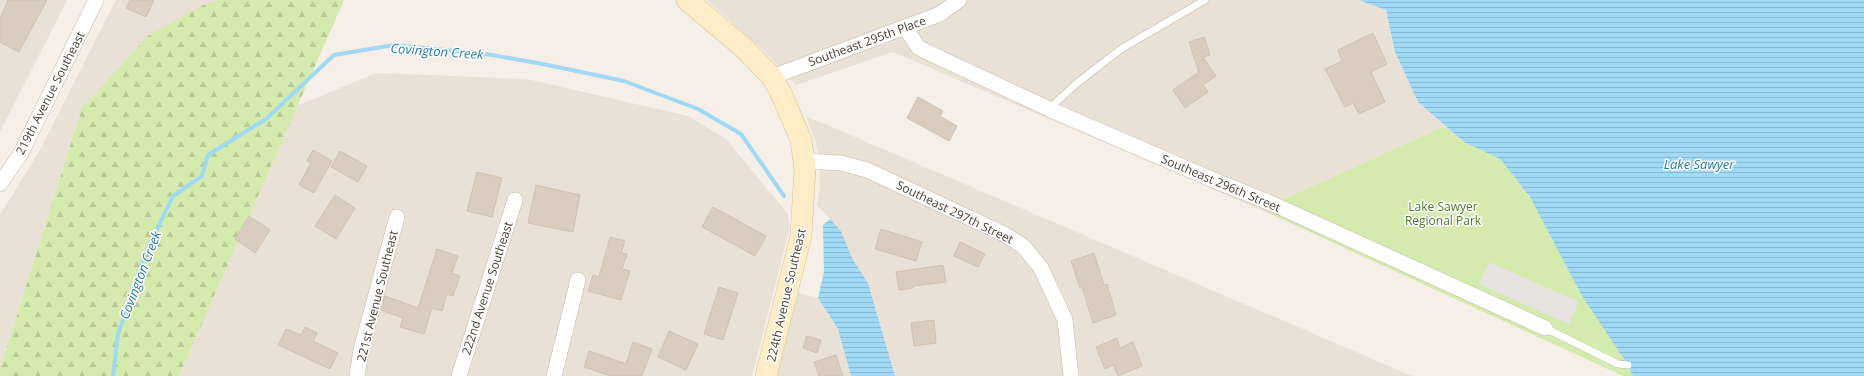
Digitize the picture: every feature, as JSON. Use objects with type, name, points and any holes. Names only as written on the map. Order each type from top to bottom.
[{"type":"street","name":"219th Avenue Southeast","points":[[0,184],[21,153],[96,0]]},
{"type":"street","points":[[687,0],[744,48],[772,77]]},
{"type":"street","name":"Southeast 295th Place","points":[[772,77],[940,14],[959,0]]},
{"type":"street","name":"Southeast 296th Street","points":[[905,27],[918,47],[1049,109],[1210,179],[1273,204],[1545,328]]},
{"type":"street","name":"224th Avenue Southeast","points":[[766,376],[802,236],[805,169],[801,140],[781,93],[772,77]]},
{"type":"street","name":"Southeast 297th Street","points":[[804,161],[841,163],[867,170],[1004,234],[1023,246],[1041,268],[1065,320],[1071,376]]},
{"type":"street","name":"222nd Avenue Southeast","points":[[459,376],[516,200]]},
{"type":"street","name":"221st Avenue Southeast","points":[[357,376],[361,350],[397,217]]},
{"type":"street","points":[[554,376],[578,280]]},
{"type":"lane","points":[[1049,109],[1077,83],[1121,49],[1205,0]]},
{"type":"lane","points":[[1545,328],[1618,364],[1628,365]]},
{"type":"shaded area","points":[[0,0],[67,0],[0,132]]},
{"type":"shaded area","points":[[116,0],[218,0],[201,6],[82,108],[0,369],[0,215],[40,150]]},
{"type":"shaded area","points":[[707,0],[1358,0],[1386,10],[1395,52],[1418,102],[1445,126],[1273,204],[1266,212],[893,52],[796,85],[767,54]]},
{"type":"shaded area","points":[[376,73],[527,79],[688,116],[726,139],[788,214],[790,227],[752,376],[179,376],[297,106]]},
{"type":"shaded area","points":[[806,116],[1412,376],[895,376],[868,283],[852,258],[841,231],[817,205],[820,189],[819,158],[816,143]]},
{"type":"shaded area","points":[[1489,262],[1579,302],[1569,324],[1479,284]]},
{"type":"shaded area","points":[[798,293],[818,298],[838,329],[851,376],[776,376]]},
{"type":"green space","points":[[218,0],[344,0],[179,376],[0,376],[0,369],[82,108],[148,36],[201,6]]},
{"type":"green space","name":"Lake Sawyer Regional Park","points":[[1445,126],[1464,142],[1500,159],[1530,197],[1633,376],[1623,376],[1266,212],[1273,204]]},
{"type":"water","name":"Lake Sawyer","points":[[1358,0],[1864,0],[1864,376],[1633,376],[1626,362],[1582,296],[1530,197],[1500,159],[1464,142],[1418,102],[1395,52],[1386,10]]},
{"type":"water","points":[[830,219],[841,231],[852,258],[868,283],[895,376],[851,376],[838,329],[818,298],[824,272],[823,225]]},
{"type":"building","points":[[8,0],[47,0],[19,52],[0,42],[0,19]]},
{"type":"building","points":[[130,0],[154,0],[146,17],[126,8]]},
{"type":"building","points":[[1373,33],[1387,64],[1371,72],[1385,102],[1359,114],[1353,103],[1345,107],[1325,69],[1342,61],[1338,50]]},
{"type":"building","points":[[1204,37],[1210,55],[1203,57],[1216,76],[1203,85],[1208,92],[1185,108],[1173,90],[1199,72],[1189,42]]},
{"type":"building","points":[[918,97],[943,111],[940,116],[957,126],[949,141],[907,118]]},
{"type":"building","points":[[313,150],[332,161],[314,193],[299,185],[311,163],[307,161]]},
{"type":"building","points":[[340,151],[367,166],[358,182],[331,167]]},
{"type":"building","points":[[477,172],[502,178],[492,217],[467,211]]},
{"type":"building","points":[[536,185],[580,195],[573,232],[528,223]]},
{"type":"building","points":[[335,195],[355,208],[336,239],[315,226]]},
{"type":"building","points":[[713,207],[766,236],[755,256],[702,227]]},
{"type":"building","points":[[249,216],[270,230],[255,253],[235,239]]},
{"type":"building","points":[[881,229],[922,242],[916,261],[875,249]]},
{"type":"building","points":[[610,237],[625,241],[621,253],[627,254],[622,269],[630,271],[621,300],[588,291],[593,275],[599,277]]},
{"type":"building","points":[[960,242],[985,254],[978,267],[954,256]]},
{"type":"building","points":[[437,249],[458,256],[452,273],[460,276],[453,296],[447,294],[442,311],[432,308],[424,334],[400,327],[403,318],[381,310],[385,296],[418,308]]},
{"type":"building","points":[[1094,253],[1104,285],[1107,284],[1116,315],[1093,323],[1082,287],[1080,288],[1071,261]]},
{"type":"building","points":[[943,265],[946,282],[913,286],[913,288],[899,290],[896,272]]},
{"type":"building","points":[[719,287],[738,293],[723,340],[704,334]]},
{"type":"building","points":[[934,320],[936,343],[914,346],[911,323]]},
{"type":"building","points":[[305,327],[317,333],[313,341],[338,353],[330,369],[278,345],[286,329],[301,335]]},
{"type":"building","points":[[669,331],[698,344],[686,370],[658,357]]},
{"type":"building","points":[[807,336],[821,340],[817,353],[803,348]]},
{"type":"building","points":[[1117,338],[1120,348],[1133,342],[1142,366],[1118,376],[1113,365],[1105,369],[1096,347]]},
{"type":"building","points":[[633,342],[652,349],[642,376],[611,376],[584,367],[589,351],[626,364]]},
{"type":"building","points":[[836,355],[843,376],[819,376],[814,362]]},
{"type":"waterway","name":"Covington Creek","points":[[113,376],[118,334],[146,252],[173,196],[202,176],[208,155],[266,119],[334,55],[394,45],[486,54],[624,81],[698,109],[741,134],[784,196]]}]
